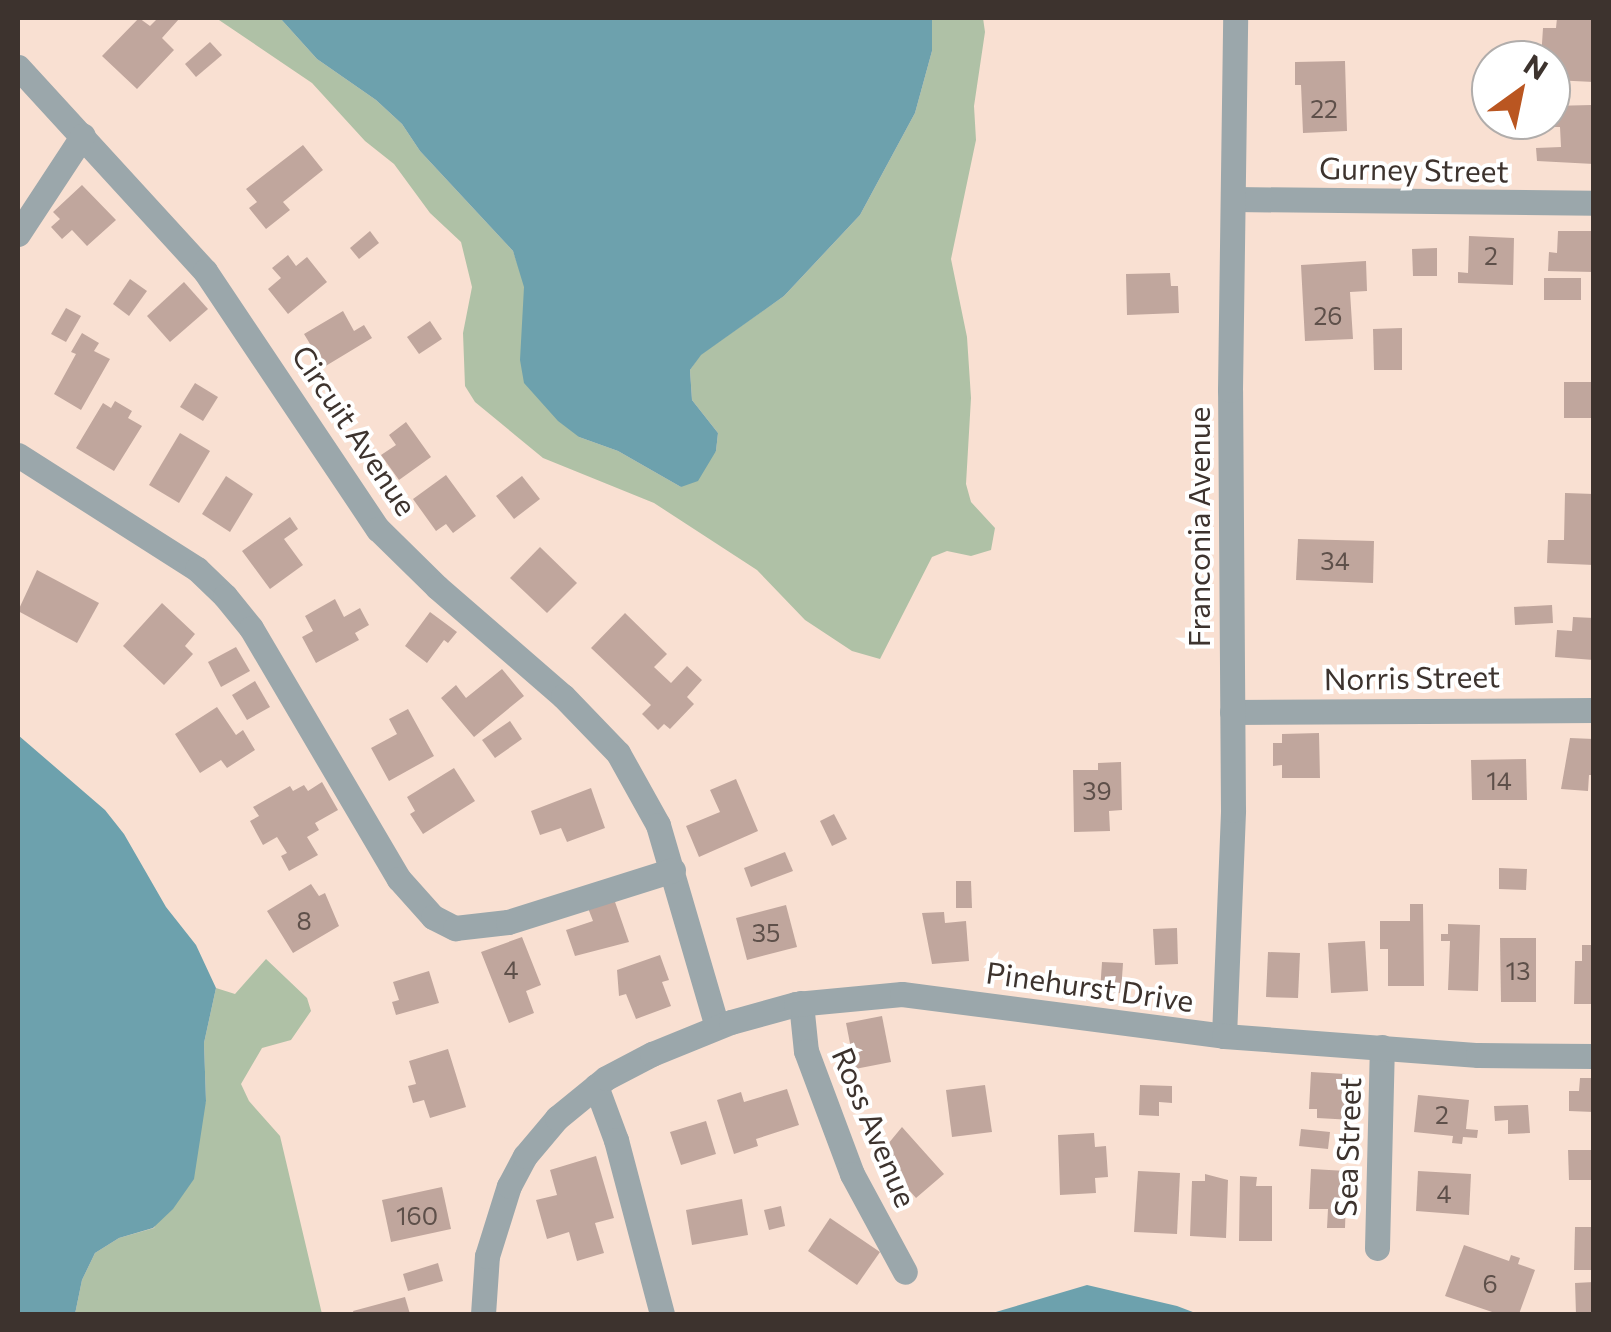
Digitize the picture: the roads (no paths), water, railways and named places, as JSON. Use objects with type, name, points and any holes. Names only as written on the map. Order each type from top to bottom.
[{"type":"street","name":"Franconia Avenue","points":[[1224,1036],[1232,712],[1230,390],[1235,18]]},
{"type":"street","name":"Circuit Avenue","points":[[18,67],[188,250],[228,302],[378,529],[608,742],[643,793],[672,870],[716,1028]]},
{"type":"street","points":[[18,234],[83,135]]},
{"type":"street","name":"Gurney Street","points":[[1234,199],[1594,202]]},
{"type":"street","points":[[18,455],[197,569],[225,596],[251,628],[400,879],[433,917],[456,928],[508,922],[672,870]]},
{"type":"street","name":"Norris Street","points":[[1232,712],[1594,710]]},
{"type":"street","name":"Pinehurst Drive","points":[[483,1314],[487,1256],[517,1168],[557,1118],[596,1086],[652,1054],[716,1028],[800,1003],[863,995],[930,996],[1086,1022],[1224,1036],[1478,1055],[1594,1056]]},
{"type":"street","name":"Ross Avenue","points":[[800,1003],[806,1051],[852,1174],[906,1272]]},
{"type":"street","name":"Sea Street","points":[[1376,1248],[1382,1048]]},
{"type":"street","points":[[596,1086],[616,1140],[662,1314]]},
{"type":"water","points":[[280,18],[932,18],[932,51],[915,113],[860,215],[784,296],[701,355],[690,370],[692,400],[718,433],[716,451],[698,481],[681,487],[618,451],[579,437],[558,421],[524,383],[520,360],[524,287],[513,251],[420,151],[402,124],[376,100],[317,59]]},
{"type":"water","points":[[18,735],[105,810],[124,834],[166,907],[196,945],[216,988],[204,1043],[206,1101],[194,1179],[173,1209],[153,1228],[119,1238],[95,1253],[82,1280],[75,1314],[18,1314]]},
{"type":"water","points":[[1087,1285],[1177,1306],[1198,1314],[989,1314]]}]
